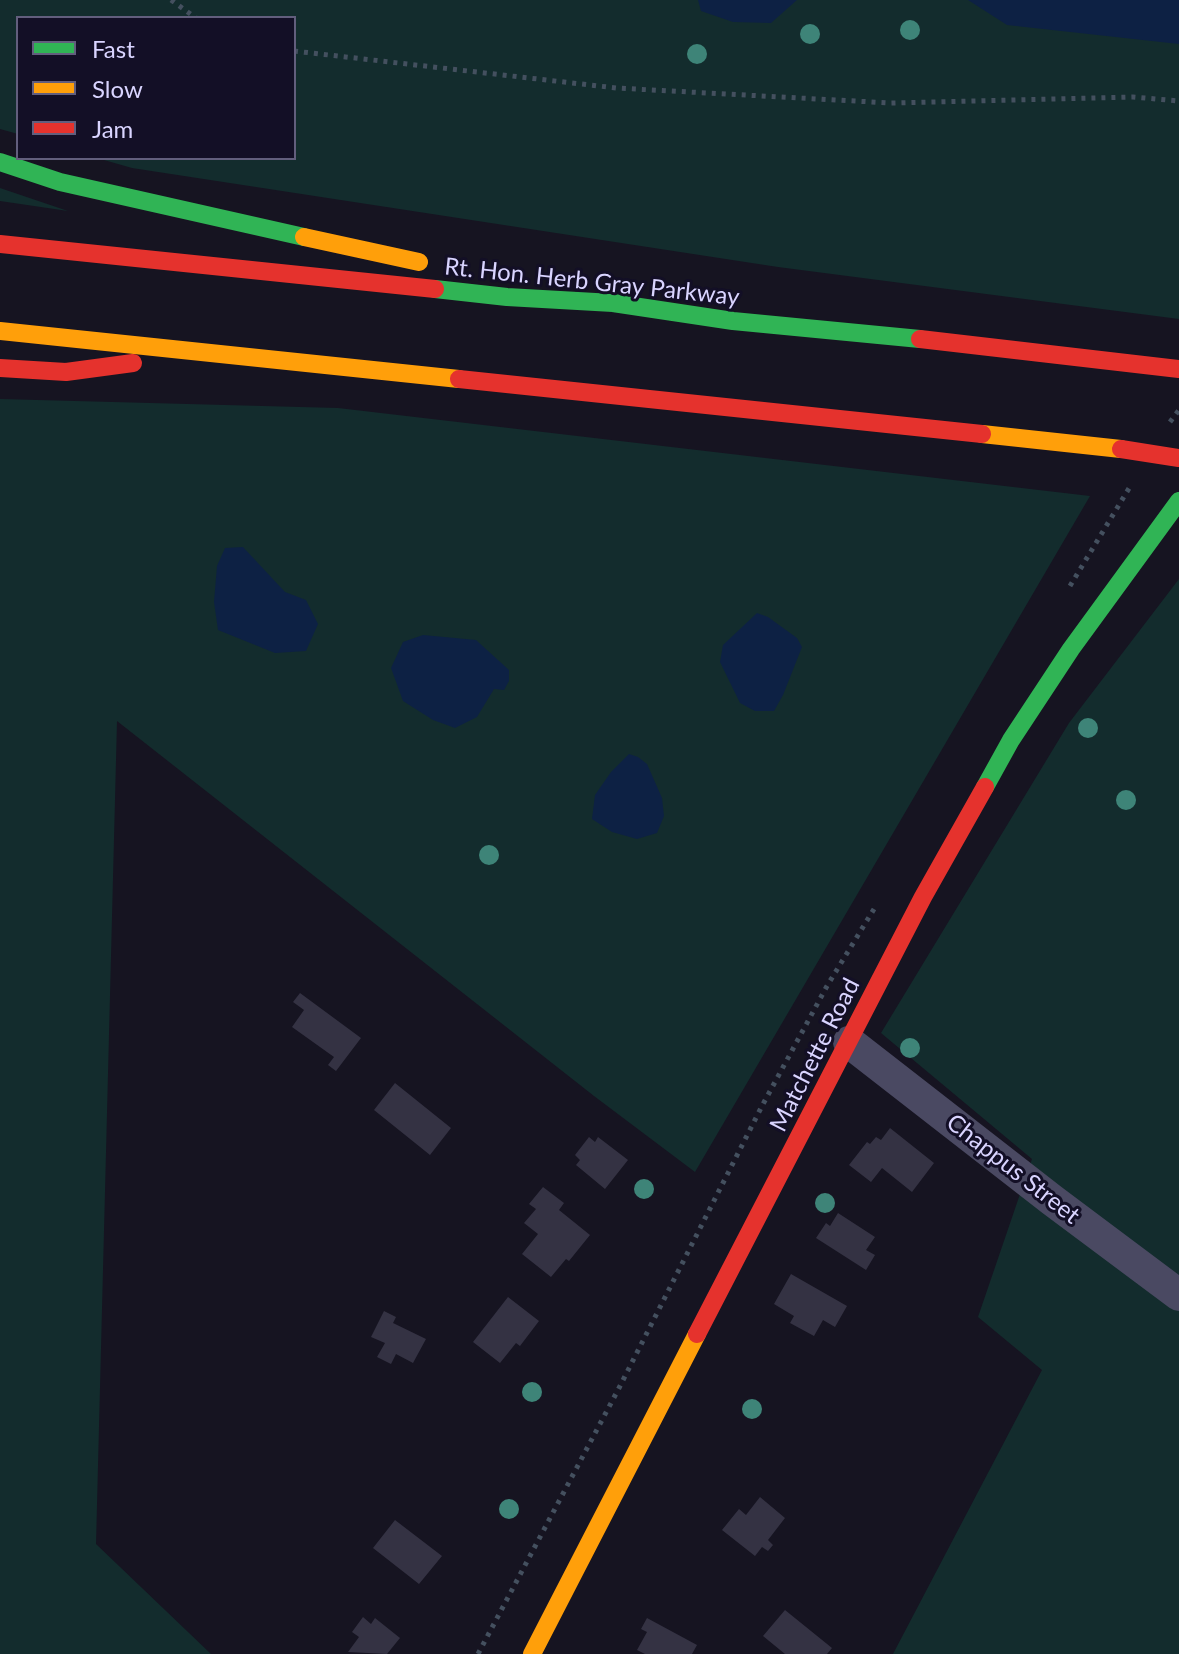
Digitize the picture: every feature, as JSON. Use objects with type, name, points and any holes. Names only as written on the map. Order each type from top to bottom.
[{"type":"main road","points":[[0,162],[60,182],[431,264]]},
{"type":"main road","name":"Rt. Hon. Herb Gray Parkway","points":[[0,244],[507,297],[613,303],[733,321],[964,343],[1175,369]]},
{"type":"main road","points":[[491,277],[613,303]]},
{"type":"main road","points":[[0,331],[1121,449],[1179,458]]},
{"type":"main road","points":[[0,368],[66,372],[204,354]]},
{"type":"main road","name":"Matchette Road","points":[[532,1654],[923,897],[1011,740],[1071,649],[1179,501]]},
{"type":"street","name":"Chappus Street","points":[[849,1042],[1179,1295]]},
{"type":"path","points":[[171,0],[193,16]]},
{"type":"path","points":[[296,51],[616,88],[891,103],[1133,97],[1179,101]]},
{"type":"green space","points":[[0,0],[1179,0],[1179,319],[778,267],[132,168],[104,160],[296,160],[296,16],[16,16],[16,133],[0,129]]},
{"type":"green space","points":[[0,188],[68,211],[0,201]]},
{"type":"green space","points":[[0,399],[338,408],[1090,496],[695,1172],[117,721],[96,1544],[211,1654],[0,1654]]},
{"type":"green space","points":[[1179,579],[1179,1654],[893,1654],[1042,1370],[978,1317],[1032,1159],[881,1033],[1069,723]]},
{"type":"water","points":[[698,0],[797,0],[771,23],[733,22],[701,11]]},
{"type":"water","points":[[968,0],[1179,0],[1179,44],[1007,25]]},
{"type":"water","points":[[243,547],[285,592],[306,600],[318,624],[306,651],[275,653],[218,630],[214,602],[217,566],[225,548]]},
{"type":"water","points":[[757,613],[768,617],[797,638],[802,647],[774,711],[755,711],[740,703],[720,662],[723,645]]},
{"type":"water","points":[[423,635],[476,640],[509,670],[509,681],[504,690],[494,689],[477,717],[455,728],[433,720],[403,701],[391,668],[403,642]]},
{"type":"water","points":[[629,754],[647,764],[662,798],[664,816],[657,833],[637,839],[612,832],[592,819],[595,795]]},
{"type":"building","points":[[300,993],[361,1038],[336,1071],[328,1065],[334,1057],[292,1027],[304,1010],[293,1002]]},
{"type":"building","points":[[395,1083],[451,1128],[430,1155],[374,1110]]},
{"type":"building","points":[[890,1128],[934,1163],[912,1192],[882,1168],[871,1182],[849,1165],[867,1142],[870,1144],[876,1137],[881,1140]]},
{"type":"building","points":[[589,1137],[595,1142],[598,1137],[628,1160],[605,1189],[576,1165],[580,1160],[575,1155]]},
{"type":"building","points":[[543,1187],[564,1203],[559,1210],[590,1235],[551,1277],[522,1254],[538,1234],[524,1223],[536,1209],[529,1204]]},
{"type":"building","points":[[838,1213],[875,1237],[866,1250],[875,1255],[866,1270],[816,1238],[826,1223],[830,1226]]},
{"type":"building","points":[[791,1274],[847,1306],[835,1327],[823,1320],[814,1336],[790,1323],[794,1316],[774,1304]]},
{"type":"building","points":[[508,1297],[539,1321],[520,1346],[516,1343],[500,1363],[473,1342]]},
{"type":"building","points":[[384,1311],[396,1317],[393,1323],[426,1339],[413,1363],[396,1354],[391,1364],[377,1357],[385,1343],[371,1337]]},
{"type":"building","points":[[760,1497],[785,1518],[768,1540],[773,1545],[768,1551],[762,1547],[755,1556],[722,1530],[739,1509],[746,1515]]},
{"type":"building","points":[[395,1520],[442,1556],[419,1584],[373,1548]]},
{"type":"building","points":[[785,1610],[832,1648],[827,1654],[785,1654],[763,1636]]},
{"type":"building","points":[[363,1617],[371,1624],[375,1618],[400,1638],[387,1654],[348,1652],[359,1637],[352,1632]]},
{"type":"building","points":[[647,1618],[697,1645],[692,1654],[645,1654],[637,1650],[647,1632],[641,1629]]},
{"type":"traffic: fast","points":[[0,162],[60,182],[304,237]]},
{"type":"traffic: fast","points":[[435,289],[613,303],[733,321],[920,339]]},
{"type":"traffic: fast","points":[[985,787],[1011,740],[1071,649],[1179,501]]},
{"type":"traffic: slow","points":[[304,237],[419,262]]},
{"type":"traffic: slow","points":[[0,331],[459,379]]},
{"type":"traffic: slow","points":[[982,434],[1121,449]]},
{"type":"traffic: slow","points":[[532,1654],[697,1334]]},
{"type":"traffic: jam","points":[[0,244],[435,289]]},
{"type":"traffic: jam","points":[[920,339],[1179,369]]},
{"type":"traffic: jam","points":[[0,368],[66,372],[133,363]]},
{"type":"traffic: jam","points":[[459,379],[982,434]]},
{"type":"traffic: jam","points":[[1121,449],[1179,458]]},
{"type":"traffic: jam","points":[[697,1334],[923,897],[985,787]]}]
